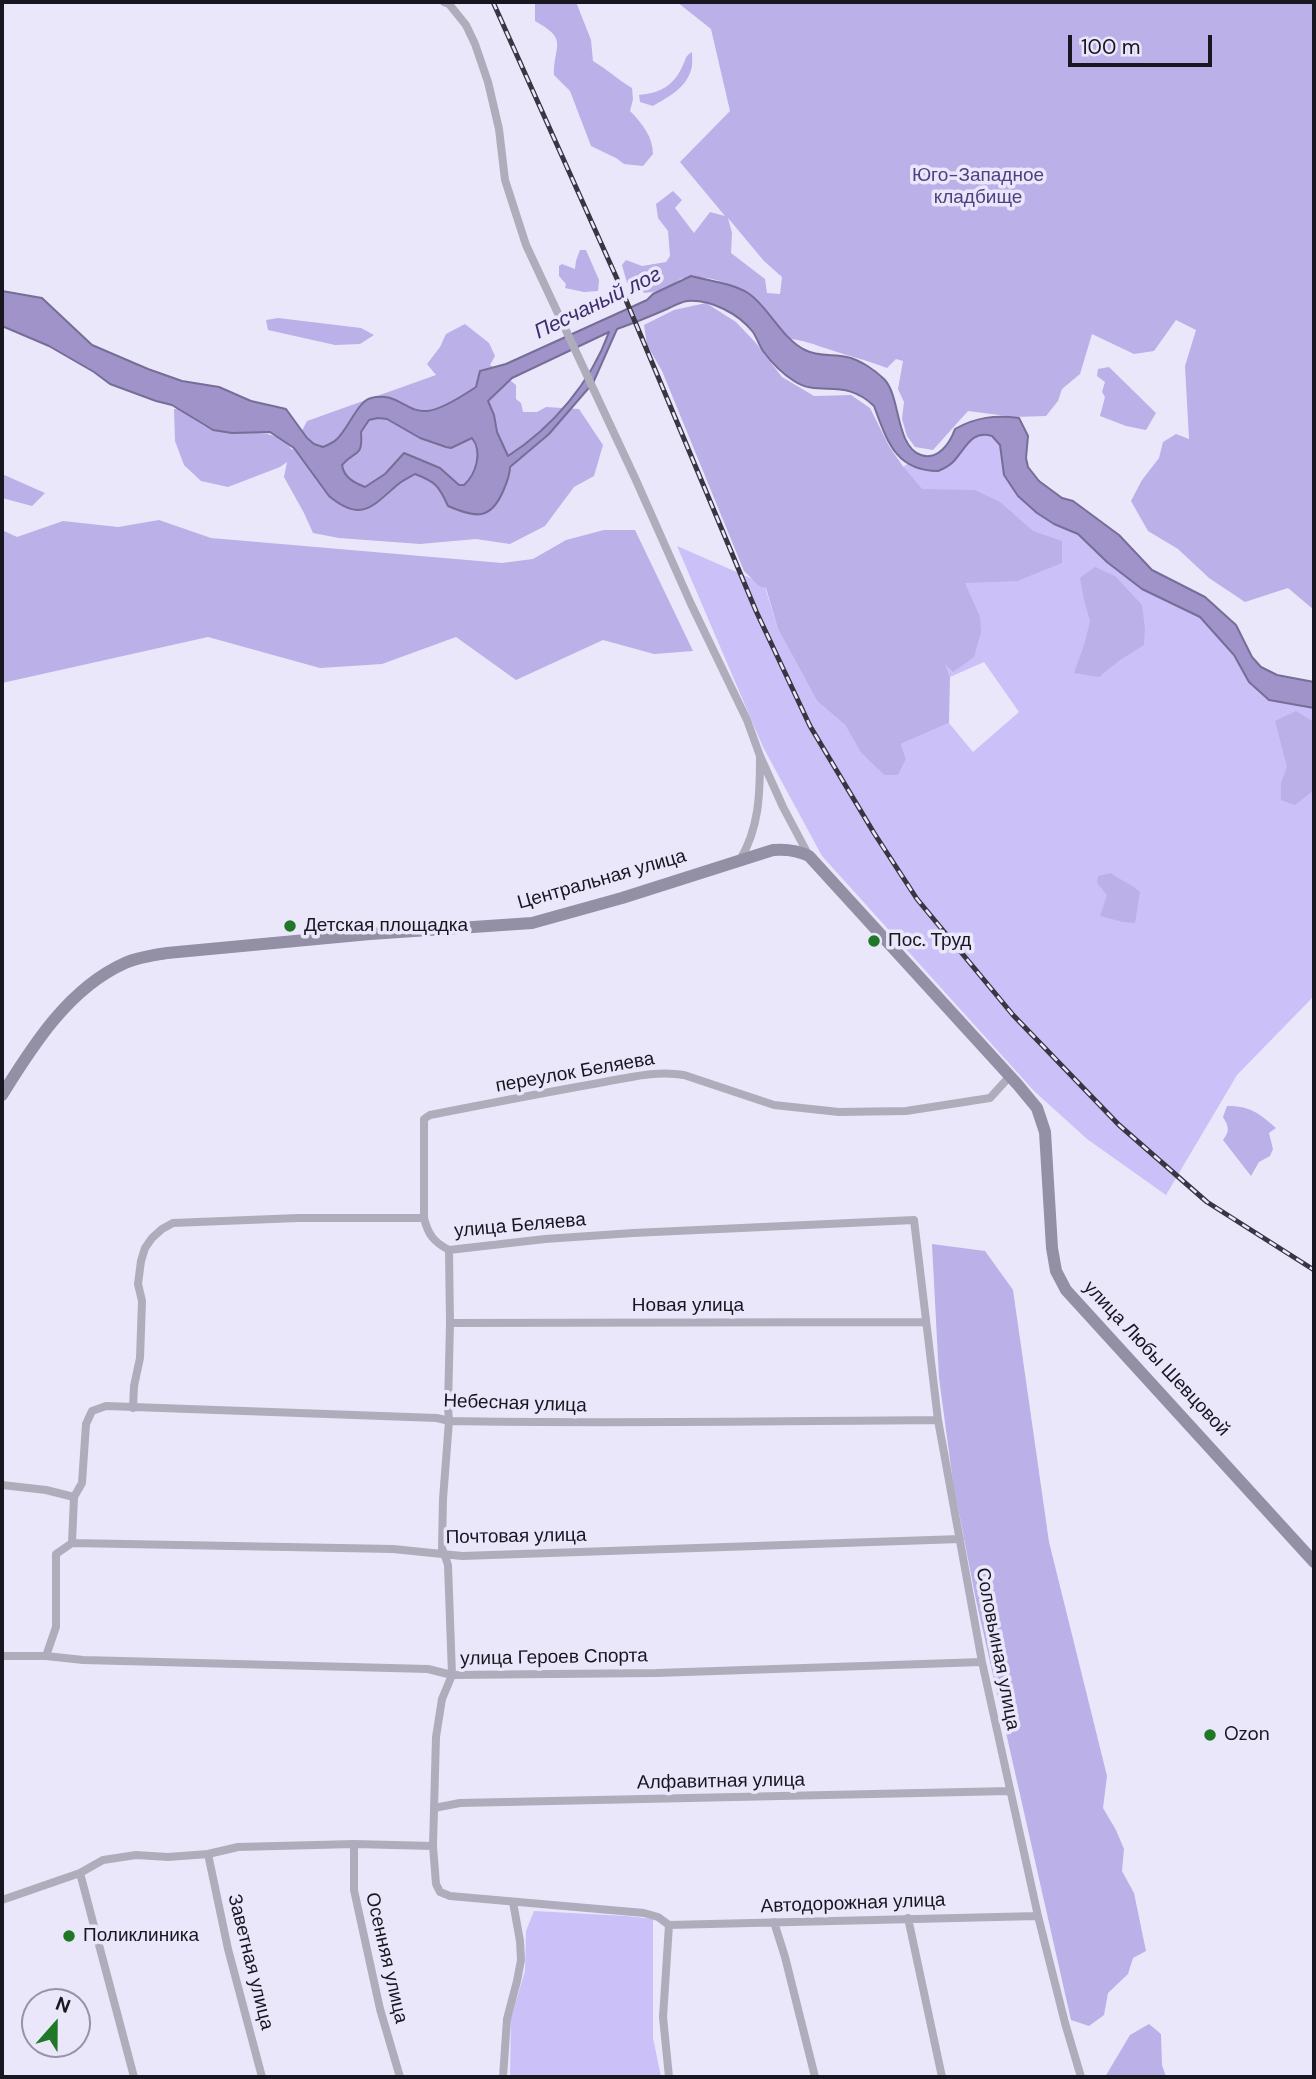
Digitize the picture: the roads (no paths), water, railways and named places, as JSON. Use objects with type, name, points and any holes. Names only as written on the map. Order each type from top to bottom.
[{"type":"street","points":[[446,3],[466,24],[488,82],[505,180],[526,245],[747,720],[760,756],[809,856]]},
{"type":"street","points":[[740,860],[754,831],[760,795],[760,756]]},
{"type":"street","name":"Центральная улица","points":[[2,1095],[34,1047],[69,1004],[96,980],[127,962],[147,956],[370,934],[532,923],[783,849],[809,856]]},
{"type":"street","name":"улица Любы Шевцовой","points":[[809,856],[1037,1108],[1045,1132],[1052,1248],[1056,1271],[1066,1290],[1314,1562]]},
{"type":"street","name":"переулок Беляева","points":[[424,1219],[424,1119],[430,1115],[633,1077],[673,1073],[774,1105],[839,1112],[906,1111],[990,1098],[1010,1076]]},
{"type":"street","points":[[133,1408],[134,1386],[141,1358],[142,1301],[138,1284],[141,1261],[145,1248],[162,1228],[183,1221],[424,1219]]},
{"type":"street","name":"улица Беляева","points":[[424,1219],[428,1233],[436,1243],[449,1250],[545,1239],[634,1233],[914,1220]]},
{"type":"street","name":"Соловьиная улица","points":[[914,1220],[938,1420],[982,1662],[1038,1916],[1081,2077]]},
{"type":"street","points":[[449,1250],[449,1421],[442,1548],[448,1565],[452,1675],[442,1699],[436,1737],[433,1846],[436,1884],[440,1892],[450,1896],[644,1913],[659,1917],[669,1925],[663,2017],[669,2077]]},
{"type":"street","name":"Новая улица","points":[[450,1323],[925,1322]]},
{"type":"street","name":"Небесная улица","points":[[74,1497],[82,1483],[86,1424],[92,1411],[106,1406],[437,1418],[449,1421],[566,1423],[938,1420]]},
{"type":"street","points":[[2,1485],[46,1490],[74,1497],[72,1543],[55,1554],[56,1627],[46,1656]]},
{"type":"street","name":"Почтовая улица","points":[[72,1543],[393,1549],[463,1556],[960,1539]]},
{"type":"street","name":"улица Героев Спорта","points":[[2,1657],[46,1656],[83,1660],[428,1669],[452,1675],[656,1673],[982,1662]]},
{"type":"street","name":"Алфавитная улица","points":[[434,1808],[460,1803],[1010,1791]]},
{"type":"street","points":[[2,1900],[80,1873],[103,1860],[136,1855],[168,1857],[208,1854],[238,1847],[354,1844],[433,1846]]},
{"type":"street","name":"Осенняя улица","points":[[354,1844],[354,1890],[380,2009],[400,2077]]},
{"type":"street","name":"Заветная улица","points":[[208,1854],[228,1949],[262,2077]]},
{"type":"street","points":[[80,1873],[134,2077]]},
{"type":"street","points":[[503,2077],[507,2019],[521,1960],[513,1902]]},
{"type":"street","name":"Автодорожная улица","points":[[669,1925],[1038,1916]]},
{"type":"street","points":[[908,1918],[942,2077]]},
{"type":"street","points":[[774,1922],[815,2077]]},
{"type":"railway","points":[[493,2],[618,281],[756,611],[810,726],[874,833],[917,899],[1013,1015],[1119,1125],[1207,1202],[1314,1270]]},
{"type":"place","name":"Детская площадка","points":[[290,926]]},
{"type":"place","name":"Пос. Труд","points":[[874,941]]},
{"type":"place","name":"Ozon","points":[[1210,1735]]},
{"type":"place","name":"Поликлиника","points":[[69,1936]]},
{"type":"park label","name":"Юго-Западное кладбище","points":[[978,187]]},
{"type":"water label","name":"Песчаный лог","points":[[598,304]]}]
